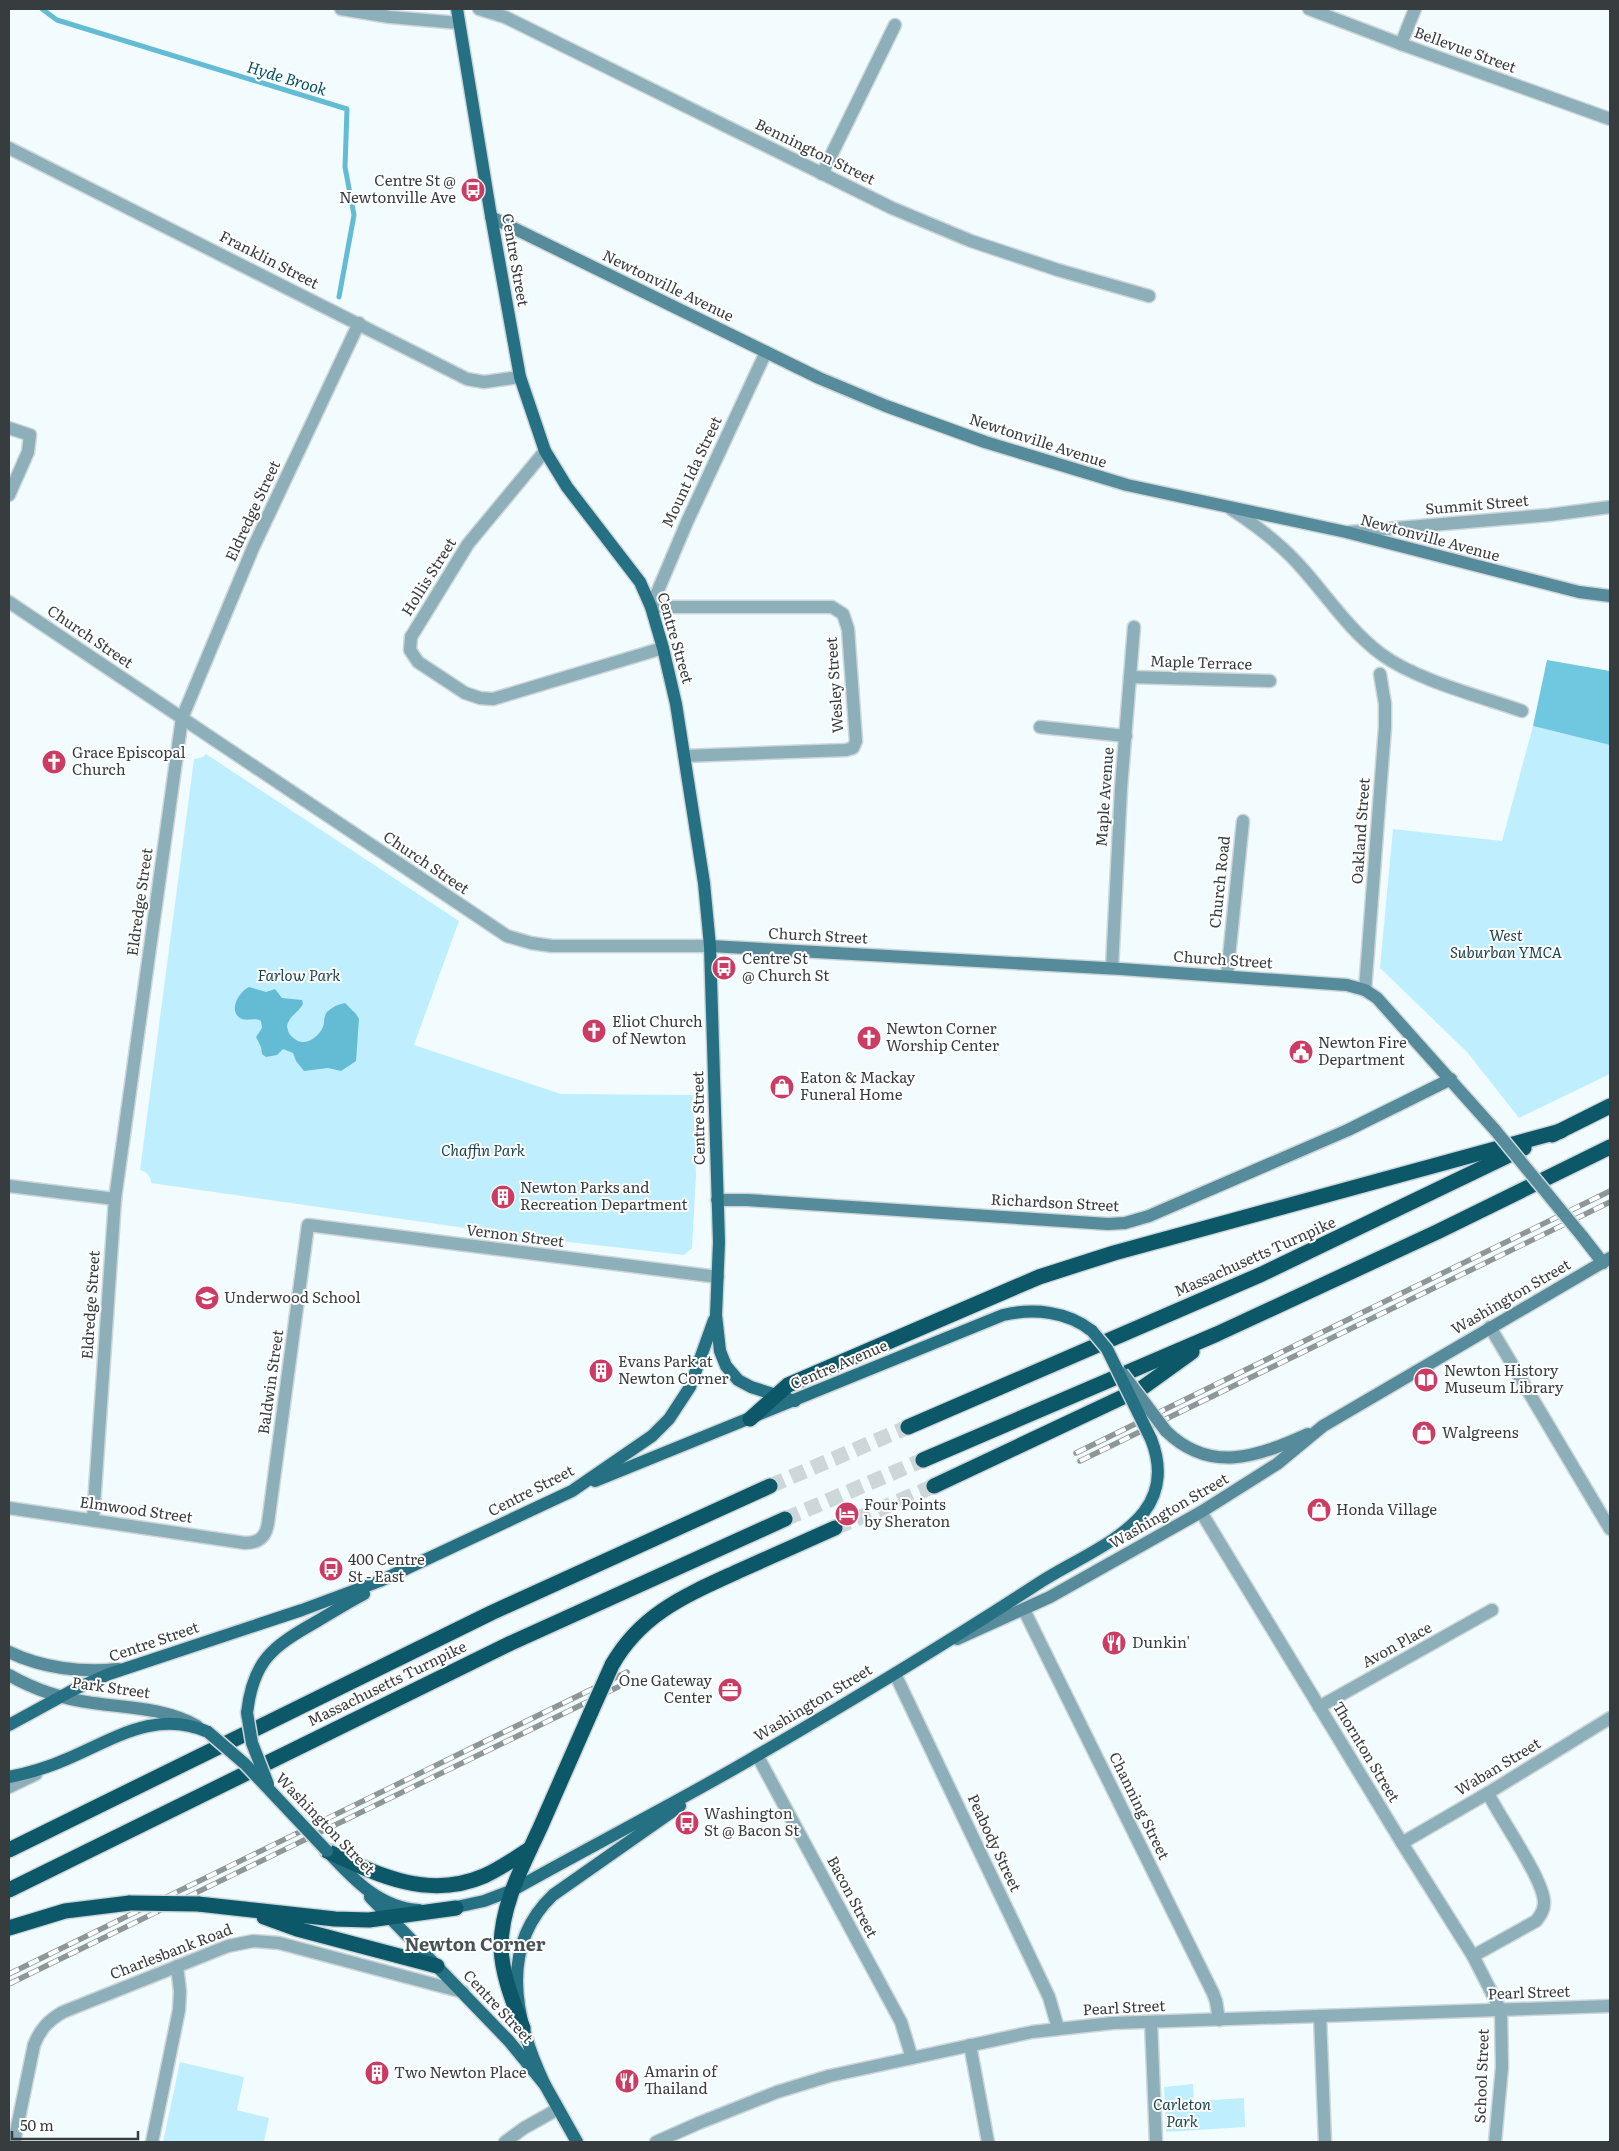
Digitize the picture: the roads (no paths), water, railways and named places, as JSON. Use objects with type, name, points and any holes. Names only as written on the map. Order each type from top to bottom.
[{"type":"highway","name":"Massachusetts Turnpike","points":[[908,1427],[1262,1274],[1610,1106]]},
{"type":"highway","points":[[750,1419],[788,1385],[1050,1273],[1099,1257],[1561,1131]]},
{"type":"highway","points":[[923,1460],[1217,1334],[1436,1232],[1610,1147]]},
{"type":"highway","points":[[934,1486],[1142,1388],[1217,1334]]},
{"type":"highway","name":"Massachusetts Turnpike","points":[[9,1850],[490,1613],[770,1486]]},
{"type":"highway","name":"Massachusetts Turnpike","points":[[9,1890],[511,1643],[785,1520]]},
{"type":"highway","points":[[523,2028],[508,1987],[502,1956],[503,1921],[513,1890],[530,1849],[590,1712],[621,1650],[651,1618],[676,1601],[835,1528]]},
{"type":"highway","points":[[327,1851],[386,1878],[428,1886],[457,1884],[475,1879],[494,1871],[530,1849]]},
{"type":"highway","points":[[9,1928],[65,1911],[130,1903],[198,1904],[335,1919],[390,1918],[456,1908]]},
{"type":"highway","points":[[239,1909],[297,1929],[437,1966]]},
{"type":"main road","name":"Centre Street","points":[[457,9],[520,377],[545,451],[567,487],[640,582],[663,648],[676,704],[704,883],[710,946],[717,1200],[718,1277],[716,1315],[720,1351],[728,1370],[736,1378],[747,1385],[795,1401]]},
{"type":"main road","name":"Newtonville Avenue","points":[[491,216],[766,352],[886,406],[993,445],[1118,482],[1231,509],[1346,532],[1543,584],[1579,592],[1610,596]]},
{"type":"main road","name":"Church Street","points":[[710,946],[1112,968],[1347,985],[1365,990],[1378,998],[1451,1079],[1582,1236],[1606,1260]]},
{"type":"main road","name":"Richardson Street","points":[[717,1200],[747,1200],[1108,1224],[1125,1223],[1149,1216],[1348,1130],[1451,1079]]},
{"type":"main road","name":"Washington Street","points":[[9,1777],[65,1760],[124,1733],[151,1724],[180,1724],[208,1732],[236,1755],[358,1884],[386,1901],[404,1908],[437,1910],[484,1902],[513,1890],[731,1771],[939,1648],[1024,1610],[1076,1583],[1200,1512],[1277,1464],[1323,1426],[1606,1260]]},
{"type":"main road","name":"Centre Avenue","points":[[572,1491],[795,1401],[965,1329],[1012,1313],[1048,1312],[1076,1321],[1092,1331],[1166,1431],[1189,1450],[1199,1454],[1219,1458],[1241,1456],[1272,1448],[1323,1426]]},
{"type":"main road","name":"Centre Street","points":[[9,1725],[61,1697],[123,1669],[302,1610],[401,1572],[572,1491],[652,1436],[669,1419],[690,1387],[716,1315]]},
{"type":"main road","name":"Centre Avenue","points":[[939,1648],[1120,1534],[1137,1520],[1152,1500],[1158,1480],[1158,1461],[1151,1439],[1110,1356]]},
{"type":"main road","name":"Centre Street","points":[[270,1791],[252,1743],[247,1713],[251,1690],[258,1671],[276,1646],[401,1572]]},
{"type":"main road","name":"Park Street","points":[[9,1652],[30,1661],[60,1667],[96,1670],[123,1669]]},
{"type":"main road","name":"Park Street","points":[[9,1675],[31,1687],[61,1697],[168,1713],[183,1718],[208,1732]]},
{"type":"main road","name":"Washington Street","points":[[545,2085],[523,2028],[517,1994],[518,1966],[528,1930],[540,1908],[564,1888],[731,1771]]},
{"type":"main road","name":"Centre Street","points":[[358,1884],[500,2030],[545,2085],[577,2142]]},
{"type":"street","points":[[341,9],[390,17],[459,23]]},
{"type":"street","name":"Bennington Street","points":[[479,9],[505,17],[892,208],[971,241],[1058,270],[1148,296]]},
{"type":"street","name":"Bellevue Street","points":[[1310,9],[1401,44],[1610,119]]},
{"type":"street","points":[[1401,44],[1415,9]]},
{"type":"street","points":[[822,174],[896,25]]},
{"type":"street","name":"Franklin Street","points":[[9,148],[467,379],[484,382],[520,377]]},
{"type":"street","name":"Eldredge Street","points":[[93,1520],[115,1199],[182,718],[253,548],[359,323]]},
{"type":"street","name":"Mount Ida Street","points":[[650,607],[686,522],[766,352]]},
{"type":"street","points":[[9,428],[30,435],[28,452],[9,495]]},
{"type":"street","name":"Hollis Street","points":[[545,451],[468,544],[411,636],[410,650],[418,662],[465,693],[480,698],[493,699],[663,648]]},
{"type":"street","name":"Summit Street","points":[[1346,532],[1549,515],[1610,507]]},
{"type":"street","points":[[1231,509],[1257,526],[1281,546],[1301,566],[1357,632],[1381,654],[1416,674],[1522,711]]},
{"type":"street","name":"Church Street","points":[[9,602],[507,936],[531,943],[552,946],[710,946]]},
{"type":"street","name":"Wesley Street","points":[[650,607],[832,608],[843,614],[848,629],[856,741],[853,748],[846,750],[684,756]]},
{"type":"street","name":"Maple Avenue","points":[[1112,968],[1121,788],[1134,628]]},
{"type":"street","name":"Oakland Street","points":[[1365,990],[1385,727],[1385,704],[1380,674]]},
{"type":"street","name":"Maple Terrace","points":[[1130,677],[1270,681]]},
{"type":"street","points":[[1040,727],[1126,736]]},
{"type":"street","name":"Church Road","points":[[1227,976],[1242,821]]},
{"type":"street","points":[[9,1186],[115,1199]]},
{"type":"street","name":"Vernon Street","points":[[308,1224],[718,1277]]},
{"type":"street","name":"Baldwin Street","points":[[263,1536],[308,1224]]},
{"type":"street","points":[[1490,1327],[1610,1529]]},
{"type":"street","name":"Elmwood Street","points":[[9,1508],[246,1543],[263,1536]]},
{"type":"street","name":"Thornton Street","points":[[1200,1512],[1473,1956],[1501,2011]]},
{"type":"street","name":"Channing Street","points":[[1024,1610],[1213,1993],[1219,2020]]},
{"type":"street","name":"Avon Place","points":[[1319,1707],[1492,1610]]},
{"type":"street","name":"Peabody Street","points":[[895,1674],[913,1708],[1049,1997],[1058,2028]]},
{"type":"street","name":"Waban Street","points":[[1402,1843],[1610,1718]]},
{"type":"street","name":"Bacon Street","points":[[757,1755],[901,2022],[912,2058]]},
{"type":"street","points":[[9,1787],[65,1760]]},
{"type":"street","points":[[1473,1956],[1536,1921],[1544,1905],[1544,1897],[1533,1871],[1488,1793]]},
{"type":"street","name":"Charlesbank Road","points":[[14,2142],[32,2052],[44,2026],[64,2012],[236,1943],[261,1941],[288,1945],[462,1992]]},
{"type":"street","points":[[152,2142],[179,2010],[180,1991],[177,1966]]},
{"type":"street","name":"Pearl Street","points":[[656,2142],[777,2092],[829,2076],[1058,2028],[1151,2022],[1610,2006]]},
{"type":"street","name":"School Street","points":[[1496,2142],[1502,2067],[1501,2011]]},
{"type":"street","points":[[1320,2016],[1325,2142]]},
{"type":"street","points":[[1151,2022],[1156,2142]]},
{"type":"street","points":[[970,2045],[988,2142]]},
{"type":"street","points":[[505,2142],[524,2128],[558,2109]]},
{"type":"waterway","name":"Hyde Brook","points":[[42,9],[57,20],[347,109],[345,167],[354,215],[339,297]]},
{"type":"tunnel","points":[[770,1486],[908,1427]]},
{"type":"tunnel","points":[[785,1519],[923,1460]]},
{"type":"tunnel","points":[[835,1528],[934,1486]]},
{"type":"railway","points":[[1076,1453],[1610,1191]]},
{"type":"railway","points":[[1080,1461],[1610,1202]]},
{"type":"railway","points":[[9,1974],[627,1672]]},
{"type":"railway","points":[[9,1984],[618,1687]]},
{"type":"place","name":"Centre St @ Newtonville Ave","points":[[473,190]]},
{"type":"place","name":"Grace Episcopal Church","points":[[54,762]]},
{"type":"place","name":"Centre St @ Church St","points":[[724,968]]},
{"type":"place","name":"Eliot Church of Newton","points":[[594,1031]]},
{"type":"place","name":"Newton Corner Worship Center","points":[[869,1038]]},
{"type":"place","name":"Newton Fire Department","points":[[1301,1052]]},
{"type":"place","name":"Eaton & Mackay Funeral Home","points":[[782,1087]]},
{"type":"place","name":"Newton Parks and Recreation Department","points":[[503,1197]]},
{"type":"place","name":"Underwood School","points":[[207,1298]]},
{"type":"place","name":"Evans Park at Newton Corner","points":[[601,1371]]},
{"type":"place","name":"Newton History Museum Library","points":[[1426,1380]]},
{"type":"place","name":"Walgreens","points":[[1424,1433]]},
{"type":"place","name":"Honda Village","points":[[1319,1510]]},
{"type":"place","name":"Four Points by Sheraton","points":[[847,1514]]},
{"type":"place","name":"400 Centre St - East","points":[[331,1569]]},
{"type":"place","name":"Dunkin'","points":[[1114,1643]]},
{"type":"place","name":"One Gateway Center","points":[[730,1690]]},
{"type":"place","name":"Washington St @ Bacon St","points":[[687,1823]]},
{"type":"place","name":"Two Newton Place","points":[[377,2073]]},
{"type":"place","name":"Amarin of Thailand","points":[[627,2081]]},
{"type":"district","name":"Newton Corner","points":[[475,1945]]},
{"type":"park label","name":"West Suburban YMCA","points":[[1506,944]]},
{"type":"park label","name":"Farlow Park","points":[[299,976]]},
{"type":"park label","name":"Chaffin Park","points":[[483,1151]]},
{"type":"park label","name":"Carleton Park","points":[[1182,2114]]}]
